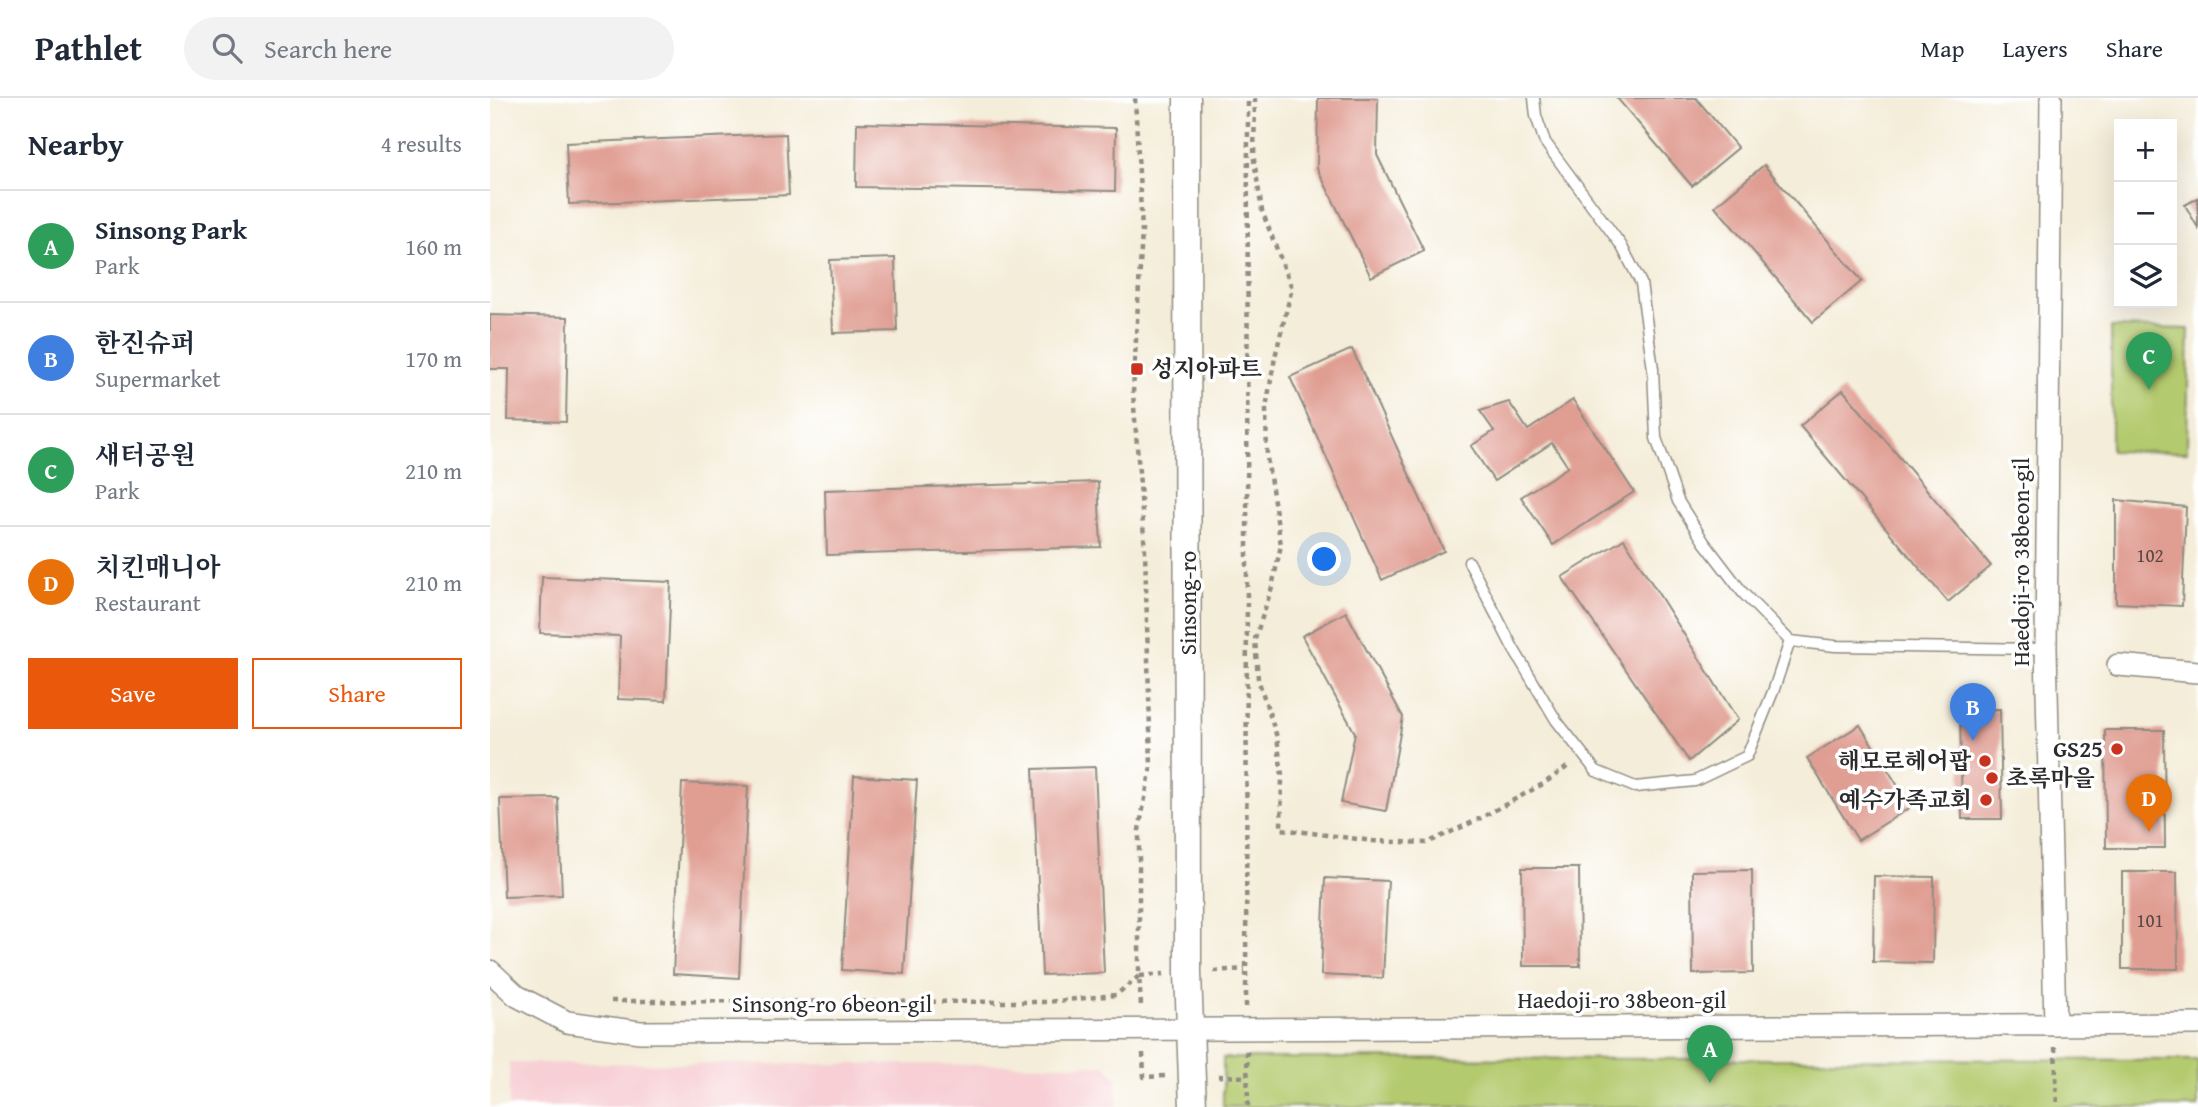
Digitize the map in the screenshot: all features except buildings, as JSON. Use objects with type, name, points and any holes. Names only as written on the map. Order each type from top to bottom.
[{"type":"street","name":"Sinsong-ro","points":[[1187,98],[1188,973],[1193,1107]]},
{"type":"street","name":"Haedoji-ro 38beon-gil","points":[[2051,98],[2046,649],[2055,1025]]},
{"type":"street","points":[[2118,665],[2198,673]]},
{"type":"street","name":"Sinsong-ro 6beon-gil","points":[[490,971],[517,996],[568,1022],[640,1032],[1190,1027]]},
{"type":"street","name":"Haedoji-ro 38beon-gil","points":[[1190,1027],[2198,1024]]},
{"type":"lane","points":[[1534,98],[1536,116],[1545,142],[1621,245],[1642,284],[1653,369],[1656,438],[1678,501],[1704,542],[1743,593],[1790,641],[1849,646],[2046,649]]},
{"type":"lane","points":[[1469,562],[1513,648],[1556,720],[1596,771],[1635,787],[1695,781],[1747,756],[1790,641]]},
{"type":"path","points":[[611,1001],[1046,1002],[1116,995],[1139,976],[1139,830],[1151,767],[1145,551],[1133,393],[1142,231],[1135,98]]},
{"type":"path","points":[[1245,969],[1248,98]]},
{"type":"path","points":[[1255,98],[1254,160],[1262,211],[1292,288],[1266,408],[1267,458],[1280,545],[1272,587],[1255,639],[1258,680],[1278,737],[1282,775],[1281,829],[1373,841],[1427,844],[1521,796],[1584,755]]},
{"type":"path","points":[[2055,1025],[2057,1107]]},
{"type":"path","points":[[1248,1077],[1248,1107]]},
{"type":"shaded area","points":[[509,1063],[1105,1065],[1117,1078],[1117,1107],[509,1107]]},
{"type":"green space","points":[[2111,327],[2189,329],[2187,452],[2111,451]]},
{"type":"green space","points":[[1223,1058],[2198,1060],[2198,1107],[1223,1107]]},
{"type":"place","name":"성지아파트","points":[[1137,369]]},
{"type":"place","name":"새터공원","points":[[2149,390]]},
{"type":"place","name":"한진슈퍼","points":[[1973,741]]},
{"type":"place","name":"GS25","points":[[2117,749]]},
{"type":"place","name":"해모로헤어팝","points":[[1985,761]]},
{"type":"place","name":"초록마을","points":[[1992,778]]},
{"type":"place","name":"예수가족교회","points":[[1986,800]]},
{"type":"place","name":"치킨매니아","points":[[2149,832]]},
{"type":"place","name":"Sinsong Park","points":[[1710,1083]]}]
